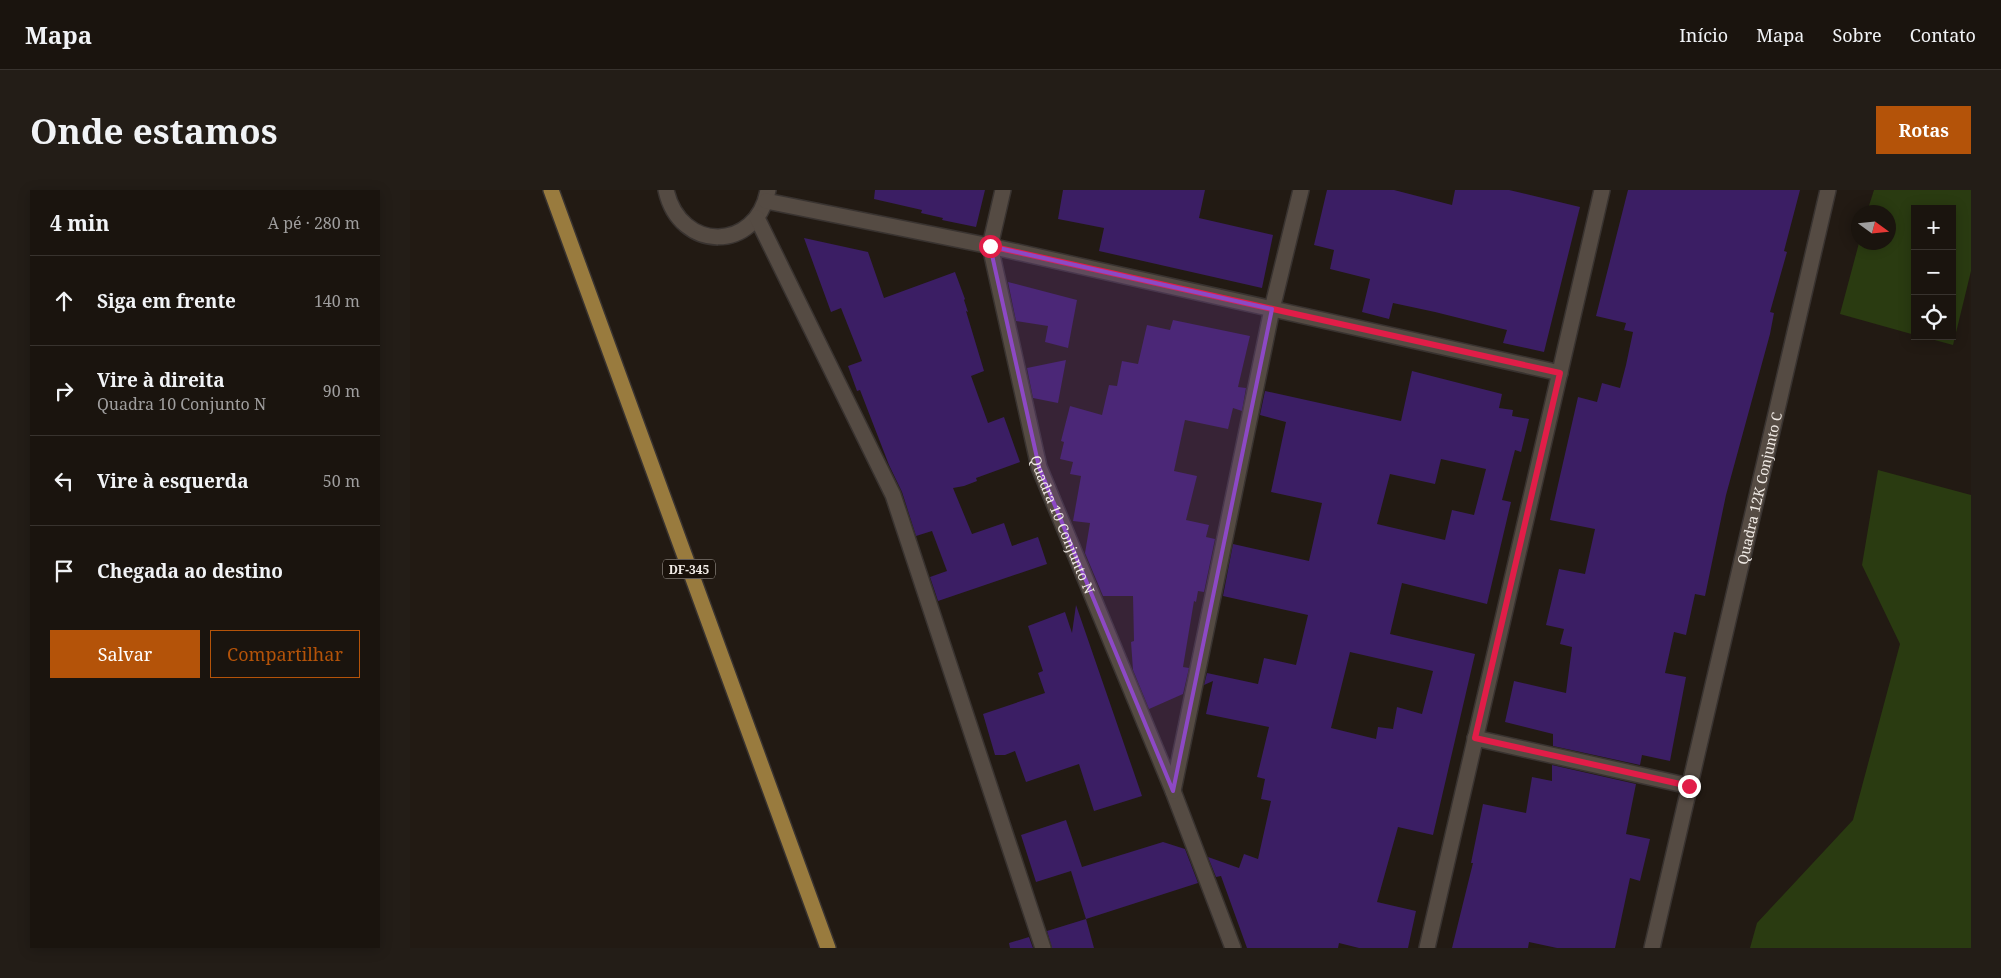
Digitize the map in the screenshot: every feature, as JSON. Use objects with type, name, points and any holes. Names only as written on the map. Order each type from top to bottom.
[{"type":"main road","name":"DF-345","points":[[550,190],[828,948]]},
{"type":"street","points":[[666,190],[669,204],[678,220],[693,231],[710,236],[727,236],[744,229],[757,218],[767,195],[1560,373]]},
{"type":"street","points":[[990,246],[1003,190]]},
{"type":"street","points":[[1173,791],[1272,309],[1301,190]]},
{"type":"street","points":[[1427,948],[1602,190]]},
{"type":"street","name":"Quadra 12K Conjunto C","points":[[1652,948],[1828,190]]},
{"type":"street","points":[[757,218],[893,495],[1043,948]]},
{"type":"street","name":"Quadra 10 Conjunto N","points":[[990,246],[1039,466],[1173,791],[1233,948]]},
{"type":"street","points":[[1475,738],[1689,786]]},
{"type":"highlighted area","points":[[990,246],[1272,309],[1173,791],[1039,467]]},
{"type":"green space","points":[[1874,190],[1971,190],[1971,271],[1956,333],[1956,205],[1911,205],[1911,334],[1840,314],[1857,250],[1896,250],[1896,205],[1869,205]]},
{"type":"green space","points":[[1935,340],[1954,340],[1953,345]]},
{"type":"green space","points":[[1878,470],[1971,495],[1971,948],[1750,948],[1757,923],[1853,820],[1900,644],[1862,565]]},
{"type":"building","points":[[875,190],[985,190],[976,227],[942,220],[943,218],[921,213],[922,210],[874,199]]},
{"type":"building","points":[[1063,190],[1205,190],[1199,218],[1273,235],[1262,288],[1099,251],[1104,228],[1058,219]]},
{"type":"building","points":[[1327,190],[1394,190],[1452,205],[1455,190],[1509,190],[1580,207],[1544,352],[1503,343],[1507,330],[1435,312],[1393,303],[1389,319],[1362,312],[1370,279],[1330,269],[1334,250],[1314,245]]},
{"type":"building","points":[[1628,190],[1800,190],[1784,251],[1787,252],[1770,312],[1774,313],[1770,334],[1726,495],[1705,596],[1695,594],[1686,635],[1674,632],[1665,673],[1686,677],[1670,761],[1642,755],[1640,765],[1553,746],[1553,734],[1505,722],[1514,681],[1566,693],[1572,647],[1560,644],[1564,629],[1546,625],[1559,569],[1585,574],[1595,529],[1550,520],[1578,397],[1597,402],[1602,383],[1620,388],[1626,365],[1633,332],[1624,330],[1626,323],[1596,316]]},
{"type":"building","points":[[804,238],[868,252],[884,298],[955,272],[965,299],[968,312],[966,311],[984,371],[971,376],[988,423],[1004,417],[1020,462],[976,478],[977,481],[953,488],[972,534],[1004,523],[1012,546],[1038,537],[1047,564],[938,601],[930,577],[947,571],[932,531],[916,536],[902,492],[889,465],[860,390],[857,391],[848,366],[862,361],[841,308],[831,312]]},
{"type":"building","points":[[1008,282],[1077,300],[1068,348],[1045,342],[1048,326],[1016,321]]},
{"type":"building","points":[[1173,320],[1250,336],[1238,387],[1246,388],[1242,411],[1233,408],[1228,429],[1185,420],[1174,471],[1197,476],[1186,520],[1209,525],[1206,537],[1215,539],[1204,592],[1198,591],[1196,602],[1194,601],[1183,667],[1189,668],[1183,694],[1149,709],[1133,670],[1131,642],[1134,641],[1133,596],[1103,596],[1085,553],[1090,523],[1073,521],[1081,476],[1070,474],[1073,462],[1060,459],[1064,442],[1061,441],[1070,406],[1102,415],[1109,385],[1117,386],[1122,361],[1138,364],[1147,325],[1170,330]]},
{"type":"building","points":[[1066,360],[1058,403],[1033,398],[1027,368]]},
{"type":"building","points":[[1412,371],[1502,394],[1499,408],[1513,410],[1512,416],[1529,419],[1521,452],[1515,450],[1502,500],[1511,502],[1487,604],[1402,583],[1390,634],[1475,654],[1433,835],[1398,827],[1377,902],[1416,911],[1408,948],[1359,948],[1339,943],[1338,948],[1247,948],[1221,876],[1216,877],[1208,857],[1239,868],[1244,854],[1258,859],[1271,801],[1261,799],[1265,779],[1257,777],[1269,727],[1206,714],[1213,681],[1204,685],[1207,673],[1258,684],[1264,658],[1296,665],[1308,615],[1223,596],[1233,544],[1309,561],[1322,503],[1271,492],[1286,422],[1260,415],[1265,391],[1401,421]],"holes":[[[1441,459],[1486,469],[1474,515],[1452,510],[1445,540],[1377,524],[1390,474],[1435,484]],[[1350,652],[1433,671],[1422,714],[1397,707],[1393,729],[1378,727],[1376,739],[1331,728]]]},
{"type":"building","points":[[1076,605],[1142,796],[1094,811],[1079,764],[1026,782],[1015,751],[1005,755],[995,755],[983,714],[1045,693],[1038,673],[1043,671],[1028,626],[1065,612],[1072,633]]},
{"type":"building","points":[[1552,765],[1636,784],[1626,834],[1650,839],[1640,881],[1630,878],[1615,948],[1557,948],[1529,942],[1528,948],[1452,948],[1473,863],[1471,863],[1483,804],[1526,813],[1532,777],[1552,781]]},
{"type":"building","points":[[1066,820],[1082,867],[1163,842],[1185,849],[1198,883],[1086,919],[1071,871],[1036,882],[1021,835]]},
{"type":"building","points":[[1086,919],[1094,948],[1052,948],[1047,931]]},
{"type":"building","points":[[1029,937],[1033,948],[1010,948],[1009,943]]},
{"type":"route","points":[[990,246],[1560,373],[1475,738],[1689,786]]}]
